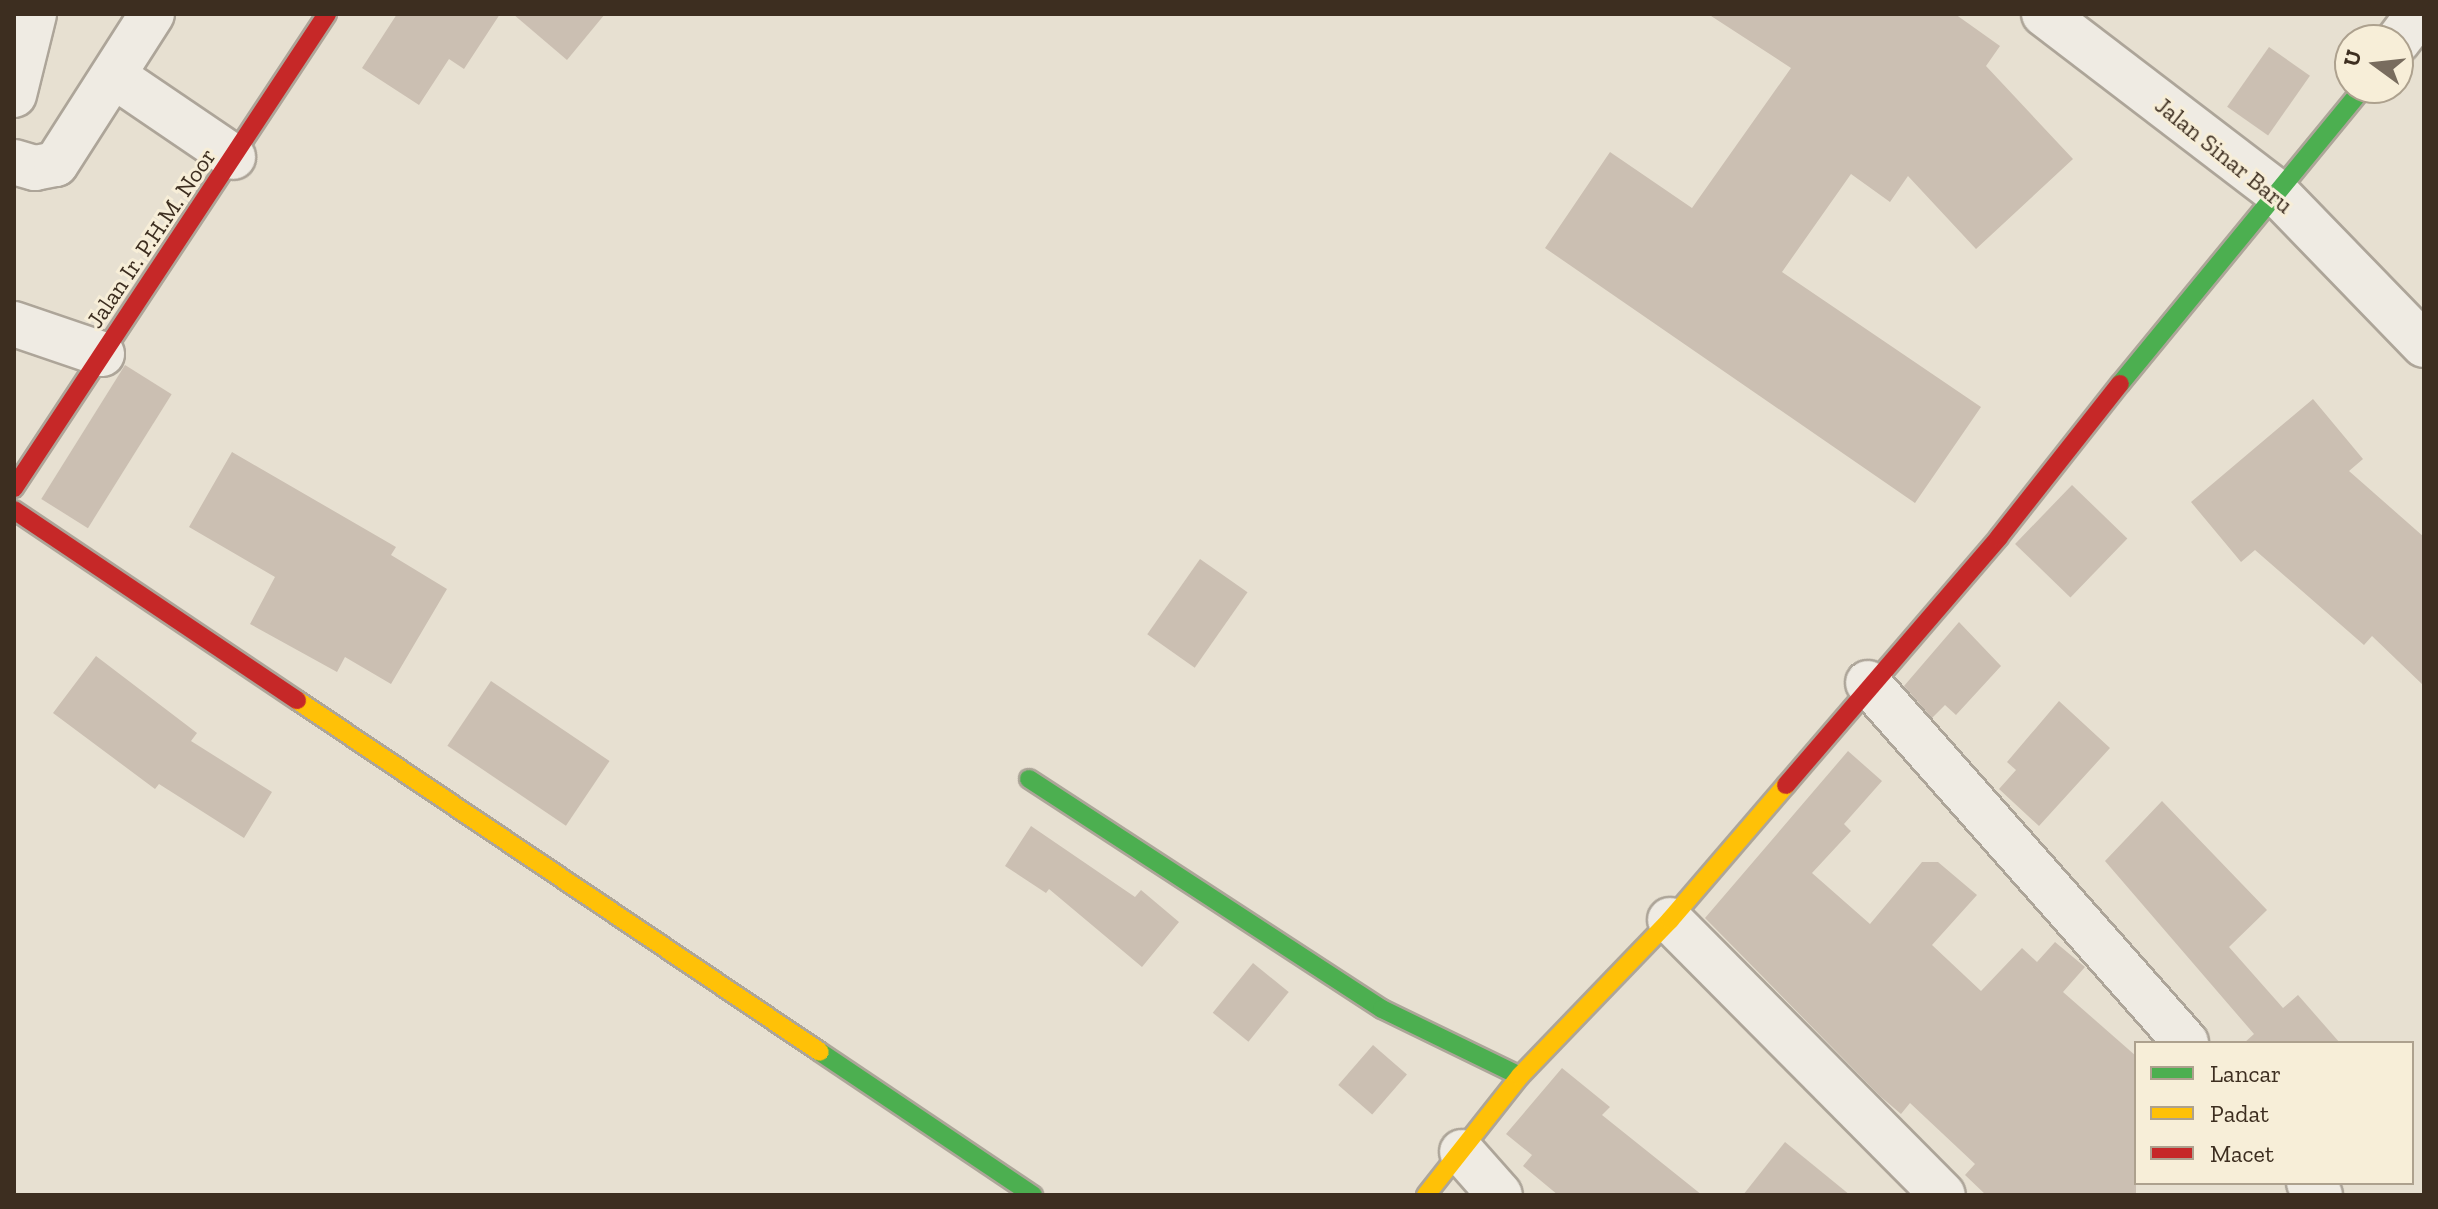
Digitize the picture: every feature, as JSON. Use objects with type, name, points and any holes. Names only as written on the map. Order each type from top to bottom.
[{"type":"street","points":[[14,95],[34,14]]},
{"type":"street","points":[[14,162],[35,168],[56,164],[152,14]]},
{"type":"street","name":"Jalan Ir. P.H.M. Noor","points":[[14,488],[327,14]]},
{"type":"street","name":"Jalan Sinar Baru","points":[[2044,14],[2274,190],[2424,345]]},
{"type":"street","points":[[114,76],[233,157]]},
{"type":"street","points":[[1426,1195],[1520,1076],[1670,920],[1868,683],[1999,537],[2274,190],[2349,104]]},
{"type":"street","points":[[14,324],[102,354]]},
{"type":"street","points":[[14,510],[1033,1195]]},
{"type":"street","points":[[1868,683],[2184,1041]]},
{"type":"street","points":[[1029,779],[1382,1009],[1520,1076]]},
{"type":"street","points":[[1670,920],[1943,1195]]},
{"type":"street","points":[[1462,1152],[1500,1195]]},
{"type":"building","points":[[397,14],[500,14],[464,69],[449,59],[419,105],[362,68]]},
{"type":"building","points":[[513,14],[605,14],[567,60]]},
{"type":"building","points":[[1708,14],[1955,14],[2000,46],[1986,66],[2073,159],[1976,249],[1908,176],[1890,202],[1851,174],[1782,272],[1981,407],[1915,503],[1545,248],[1610,152],[1692,208],[1791,68]]},
{"type":"building","points":[[2269,47],[2310,76],[2268,135],[2227,107]]},
{"type":"building","points":[[125,365],[172,394],[88,528],[41,499]]},
{"type":"building","points":[[2313,399],[2363,459],[2349,471],[2424,537],[2424,686],[2372,636],[2364,645],[2255,550],[2241,562],[2191,502]]},
{"type":"building","points":[[232,452],[396,547],[391,555],[447,589],[391,684],[345,657],[337,672],[250,624],[275,577],[189,527]]},
{"type":"building","points":[[2072,485],[2127,538],[2070,597],[2015,544]]},
{"type":"building","points":[[1200,559],[1248,592],[1195,668],[1147,634]]},
{"type":"building","points":[[1959,622],[2001,666],[1956,715],[1945,705],[1932,718],[1904,686]]},
{"type":"building","points":[[96,656],[197,733],[191,741],[272,792],[244,838],[159,784],[155,789],[53,713]]},
{"type":"building","points":[[491,681],[610,761],[566,826],[447,746]]},
{"type":"building","points":[[2059,701],[2110,748],[2039,826],[1999,789],[2016,770],[2007,762]]},
{"type":"building","points":[[1848,751],[1882,781],[1844,824],[1851,831],[1812,873],[1870,924],[1922,862],[1938,862],[1977,895],[1932,945],[1981,991],[2022,948],[2037,962],[2055,942],[2085,967],[2063,992],[2134,1054],[2136,1195],[1986,1195],[1965,1175],[1975,1164],[1910,1103],[1901,1114],[1880,1096],[1705,918]]},
{"type":"building","points":[[2162,801],[2267,910],[2229,947],[2283,1008],[2298,995],[2338,1041],[2246,1041],[2254,1034],[2105,861]]},
{"type":"building","points":[[1031,826],[1135,897],[1141,890],[1179,922],[1142,967],[1049,889],[1046,893],[1005,866]]},
{"type":"building","points":[[1253,963],[1289,992],[1248,1042],[1213,1013]]},
{"type":"building","points":[[1373,1045],[1407,1075],[1372,1115],[1338,1085]]},
{"type":"building","points":[[1562,1068],[1610,1107],[1602,1115],[1702,1195],[1558,1195],[1523,1166],[1532,1155],[1506,1134]]},
{"type":"building","points":[[1785,1142],[1850,1195],[1743,1195]]},
{"type":"traffic: fast","points":[[2120,384],[2350,104]]},
{"type":"traffic: fast","points":[[1029,779],[1382,1009],[1520,1076]]},
{"type":"traffic: fast","points":[[820,1052],[1033,1195]]},
{"type":"traffic: slow","points":[[297,700],[820,1052]]},
{"type":"traffic: slow","points":[[1426,1195],[1520,1076],[1670,920],[1786,785]]},
{"type":"traffic: jam","points":[[14,488],[327,14]]},
{"type":"traffic: jam","points":[[1786,785],[1999,537],[2120,384]]},
{"type":"traffic: jam","points":[[14,510],[297,700]]}]
